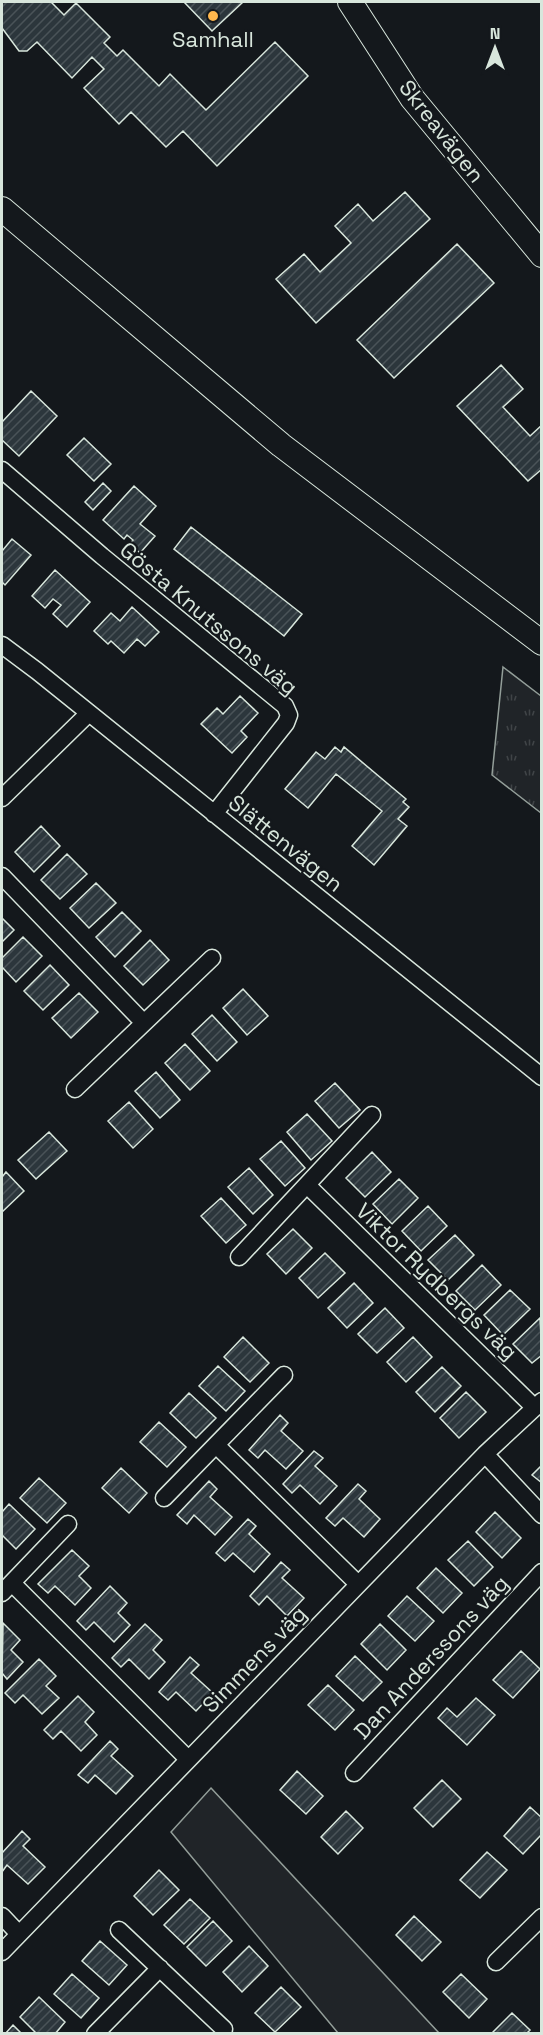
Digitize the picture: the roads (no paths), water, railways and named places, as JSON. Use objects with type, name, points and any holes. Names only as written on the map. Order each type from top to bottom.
[{"type":"main road","name":"Skreavägen","points":[[350,2],[412,98],[542,255]]},
{"type":"main road","points":[[2,209],[281,445],[542,643]]},
{"type":"street","name":"Gösta Knutssons väg","points":[[3,475],[285,706],[289,715],[286,723],[214,814]]},
{"type":"street","name":"Slättenvägen","points":[[2,645],[542,1077]]},
{"type":"street","points":[[2,798],[89,713]]},
{"type":"street","points":[[2,876],[144,1023]]},
{"type":"street","points":[[75,1089],[212,958]]},
{"type":"street","points":[[238,1257],[308,1186],[372,1115]]},
{"type":"street","name":"Viktor Rydbergs väg","points":[[308,1186],[538,1404]]},
{"type":"street","points":[[164,1498],[284,1375]]},
{"type":"street","name":"Simmens väg","points":[[2,1952],[485,1454],[538,1404]]},
{"type":"street","points":[[216,1445],[358,1584]]},
{"type":"street","points":[[485,1454],[542,1515]]},
{"type":"street","points":[[68,1524],[7,1588],[188,1759]]},
{"type":"street","name":"Dan Anderssons väg","points":[[354,1773],[542,1572]]},
{"type":"street","points":[[2,1916],[19,1934]]},
{"type":"street","points":[[496,1962],[542,1917]]},
{"type":"street","points":[[119,1930],[224,2029]]},
{"type":"street","points":[[95,2034],[160,1968]]},
{"type":"place","name":"Samhall","points":[[213,16]]}]
